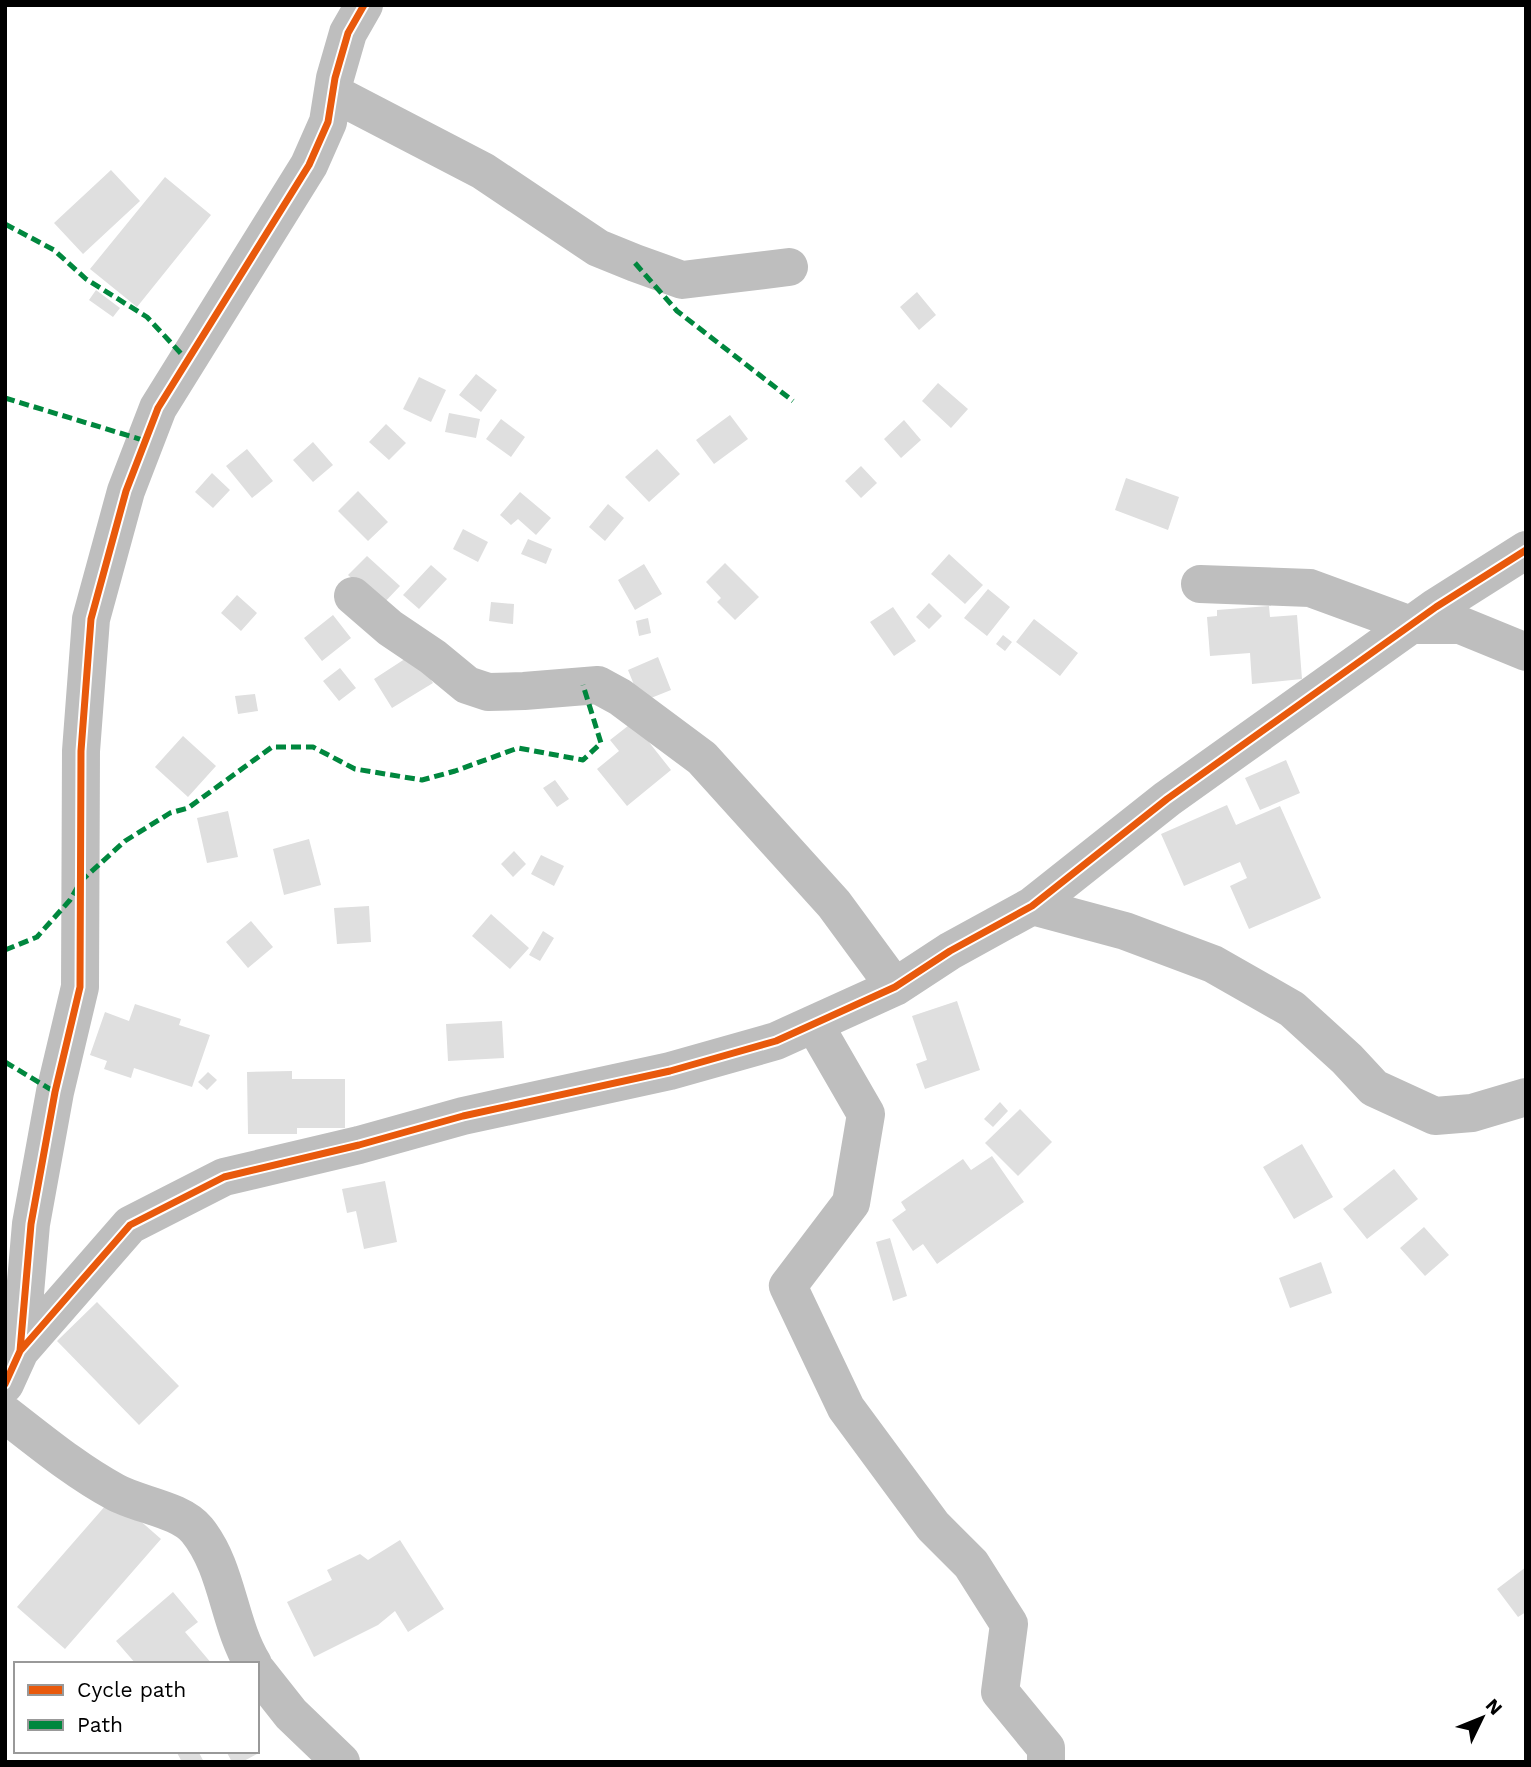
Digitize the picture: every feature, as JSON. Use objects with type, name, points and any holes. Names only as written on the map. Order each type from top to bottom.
[{"type":"street","points":[[12,1368],[31,1224],[55,1092],[80,987],[81,751],[91,619],[126,491],[158,408],[309,165],[328,122],[348,33],[364,5]]},
{"type":"street","points":[[333,93],[483,171],[598,248],[682,280],[789,267]]},
{"type":"street","points":[[12,1368],[130,1225],[224,1178],[359,1145],[463,1115],[670,1070],[776,1041],[895,987],[950,951],[1032,906],[1167,799],[1411,625],[1526,550]]},
{"type":"street","points":[[1200,584],[1310,589],[1411,625],[1460,625],[1526,652]]},
{"type":"street","points":[[353,596],[390,628],[433,657],[467,685],[488,692],[598,685],[620,697],[702,758],[834,904],[895,987]]},
{"type":"street","points":[[1032,906],[1125,931],[1213,964],[1292,1009],[1348,1059],[1374,1088],[1434,1116],[1472,1113],[1526,1097]]},
{"type":"street","points":[[814,1024],[866,1114],[851,1203],[788,1286],[846,1408],[933,1526],[971,1564],[1009,1624],[1000,1692],[1046,1748],[1046,1762]]},
{"type":"street","points":[[5,1414],[55,1453],[116,1493],[158,1509],[195,1528],[218,1571],[252,1662]]},
{"type":"street","points":[[259,1674],[291,1714],[341,1762]]},
{"type":"building","points":[[111,170],[140,201],[83,254],[54,223]]},
{"type":"building","points":[[165,177],[211,215],[137,307],[90,269]]},
{"type":"building","points":[[96,290],[120,308],[113,317],[89,300]]},
{"type":"building","points":[[917,292],[936,315],[919,330],[900,307]]},
{"type":"building","points":[[476,374],[497,390],[481,412],[459,395]]},
{"type":"building","points":[[419,377],[446,390],[431,422],[403,409]]},
{"type":"building","points":[[938,383],[968,409],[951,428],[922,401]]},
{"type":"building","points":[[449,413],[480,419],[476,438],[445,432]]},
{"type":"building","points":[[730,415],[748,439],[714,464],[696,440]]},
{"type":"building","points":[[501,419],[525,437],[511,457],[486,439]]},
{"type":"building","points":[[904,420],[921,440],[901,458],[884,439]]},
{"type":"building","points":[[386,424],[406,443],[389,460],[369,442]]},
{"type":"building","points":[[313,442],[333,465],[313,482],[293,460]]},
{"type":"building","points":[[247,449],[273,481],[252,498],[226,466]]},
{"type":"building","points":[[657,449],[680,474],[649,502],[625,477]]},
{"type":"building","points":[[861,466],[877,483],[861,498],[845,481]]},
{"type":"building","points":[[212,473],[230,490],[213,508],[195,492]]},
{"type":"building","points":[[1126,478],[1179,497],[1168,530],[1115,510]]},
{"type":"building","points":[[358,491],[388,522],[368,541],[338,511]]},
{"type":"building","points":[[520,492],[551,518],[536,535],[518,519],[511,525],[500,515]]},
{"type":"building","points":[[608,504],[624,518],[605,541],[589,527]]},
{"type":"building","points":[[463,529],[488,542],[478,562],[453,549]]},
{"type":"building","points":[[528,539],[552,549],[546,564],[521,554]]},
{"type":"building","points":[[949,554],[983,585],[965,604],[931,574]]},
{"type":"building","points":[[367,556],[400,586],[381,606],[348,575]]},
{"type":"building","points":[[725,563],[759,597],[735,620],[717,602],[721,598],[706,582]]},
{"type":"building","points":[[644,564],[662,594],[635,610],[618,580]]},
{"type":"building","points":[[431,565],[447,579],[419,609],[403,595]]},
{"type":"building","points":[[988,589],[1010,607],[987,636],[964,618]]},
{"type":"building","points":[[237,595],[257,613],[241,631],[221,613]]},
{"type":"building","points":[[491,602],[514,604],[513,624],[489,621]]},
{"type":"building","points":[[929,603],[942,616],[929,629],[916,617]]},
{"type":"building","points":[[1269,606],[1270,617],[1297,615],[1302,679],[1252,684],[1250,653],[1210,656],[1207,617],[1217,616],[1217,610]]},
{"type":"building","points":[[893,607],[916,641],[894,656],[870,622]]},
{"type":"building","points":[[333,615],[351,638],[322,661],[304,638]]},
{"type":"building","points":[[648,618],[651,633],[639,636],[636,621]]},
{"type":"building","points":[[1034,619],[1078,653],[1060,676],[1016,642]]},
{"type":"building","points":[[1003,635],[1012,642],[1005,651],[996,644]]},
{"type":"building","points":[[414,653],[433,683],[392,708],[374,679]]},
{"type":"building","points":[[658,657],[671,690],[641,702],[628,670]]},
{"type":"building","points":[[340,668],[356,688],[339,701],[323,681]]},
{"type":"building","points":[[255,694],[258,711],[238,714],[235,696]]},
{"type":"building","points":[[633,722],[671,770],[627,806],[597,769],[619,751],[610,740]]},
{"type":"building","points":[[183,736],[216,766],[188,797],[155,767]]},
{"type":"building","points":[[1286,760],[1300,793],[1260,810],[1245,778]]},
{"type":"building","points":[[555,780],[569,799],[557,807],[543,788]]},
{"type":"building","points":[[1227,805],[1236,825],[1280,806],[1321,898],[1249,929],[1230,886],[1247,878],[1240,862],[1184,886],[1161,834]]},
{"type":"building","points":[[228,811],[238,857],[207,863],[197,818]]},
{"type":"building","points":[[309,839],[321,885],[284,895],[273,849]]},
{"type":"building","points":[[514,851],[526,864],[513,877],[501,864]]},
{"type":"building","points":[[541,855],[564,866],[554,886],[531,874]]},
{"type":"building","points":[[369,906],[371,942],[337,944],[334,908]]},
{"type":"building","points":[[491,914],[529,948],[510,969],[472,936]]},
{"type":"building","points":[[251,921],[273,947],[248,968],[226,942]]},
{"type":"building","points":[[543,931],[554,938],[540,961],[529,955]]},
{"type":"building","points":[[957,1001],[980,1070],[925,1089],[916,1064],[927,1060],[912,1016]]},
{"type":"building","points":[[135,1004],[181,1019],[179,1025],[210,1035],[192,1087],[134,1068],[131,1078],[104,1069],[107,1061],[90,1055],[105,1012],[129,1021]]},
{"type":"building","points":[[502,1021],[504,1058],[448,1061],[446,1024]]},
{"type":"building","points":[[292,1071],[292,1079],[345,1079],[345,1128],[297,1128],[297,1134],[248,1134],[247,1072]]},
{"type":"building","points":[[208,1072],[217,1080],[207,1090],[198,1082]]},
{"type":"building","points":[[1000,1102],[1008,1111],[993,1127],[984,1119]]},
{"type":"building","points":[[1020,1109],[1052,1142],[1018,1176],[985,1143]]},
{"type":"building","points":[[1302,1144],[1333,1197],[1294,1219],[1263,1167]]},
{"type":"building","points":[[992,1156],[1024,1202],[937,1264],[923,1244],[913,1251],[892,1220],[906,1210],[901,1202],[963,1159],[971,1170]]},
{"type":"building","points":[[1394,1169],[1418,1199],[1367,1239],[1343,1209]]},
{"type":"building","points":[[385,1181],[397,1242],[364,1249],[356,1211],[347,1213],[342,1189]]},
{"type":"building","points":[[1424,1227],[1449,1255],[1425,1276],[1400,1248]]},
{"type":"building","points":[[890,1238],[907,1296],[893,1301],[876,1242]]},
{"type":"building","points":[[1321,1262],[1332,1293],[1290,1308],[1279,1278]]},
{"type":"building","points":[[97,1302],[179,1386],[139,1425],[57,1341]]},
{"type":"building","points":[[113,1497],[161,1539],[65,1649],[17,1607]]},
{"type":"building","points":[[400,1540],[444,1609],[408,1632],[395,1611],[378,1625],[314,1657],[287,1602],[332,1580],[327,1570],[360,1554],[368,1560]]},
{"type":"building","points":[[1526,1567],[1526,1612],[1518,1617],[1497,1589]]},
{"type":"building","points":[[173,1592],[198,1622],[185,1632],[210,1662],[134,1662],[116,1641]]},
{"type":"building","points":[[177,1753],[199,1753],[204,1762],[182,1762]]},
{"type":"building","points":[[227,1753],[257,1754],[242,1762],[232,1762]]},
{"type":"marked path","points":[[5,224],[54,250],[86,279],[147,317],[187,360]]},
{"type":"marked path","points":[[635,263],[677,311],[793,401]]},
{"type":"marked path","points":[[5,398],[146,441]]},
{"type":"marked path","points":[[5,950],[37,937],[70,900],[81,881],[125,841],[170,813],[188,808],[272,747],[313,747],[355,769],[422,780],[518,748],[583,760],[601,743],[583,685]]},
{"type":"marked path","points":[[5,1062],[55,1092]]},
{"type":"cycle path","points":[[5,1384],[20,1351],[31,1224],[55,1092],[80,987],[81,751],[91,619],[126,491],[158,408],[309,165],[328,122],[335,78],[348,33],[364,5]]},
{"type":"cycle path","points":[[20,1351],[130,1225],[224,1177],[359,1145],[463,1116],[670,1071],[776,1041],[895,987],[950,951],[1032,906],[1167,799],[1436,607],[1526,550]]}]
